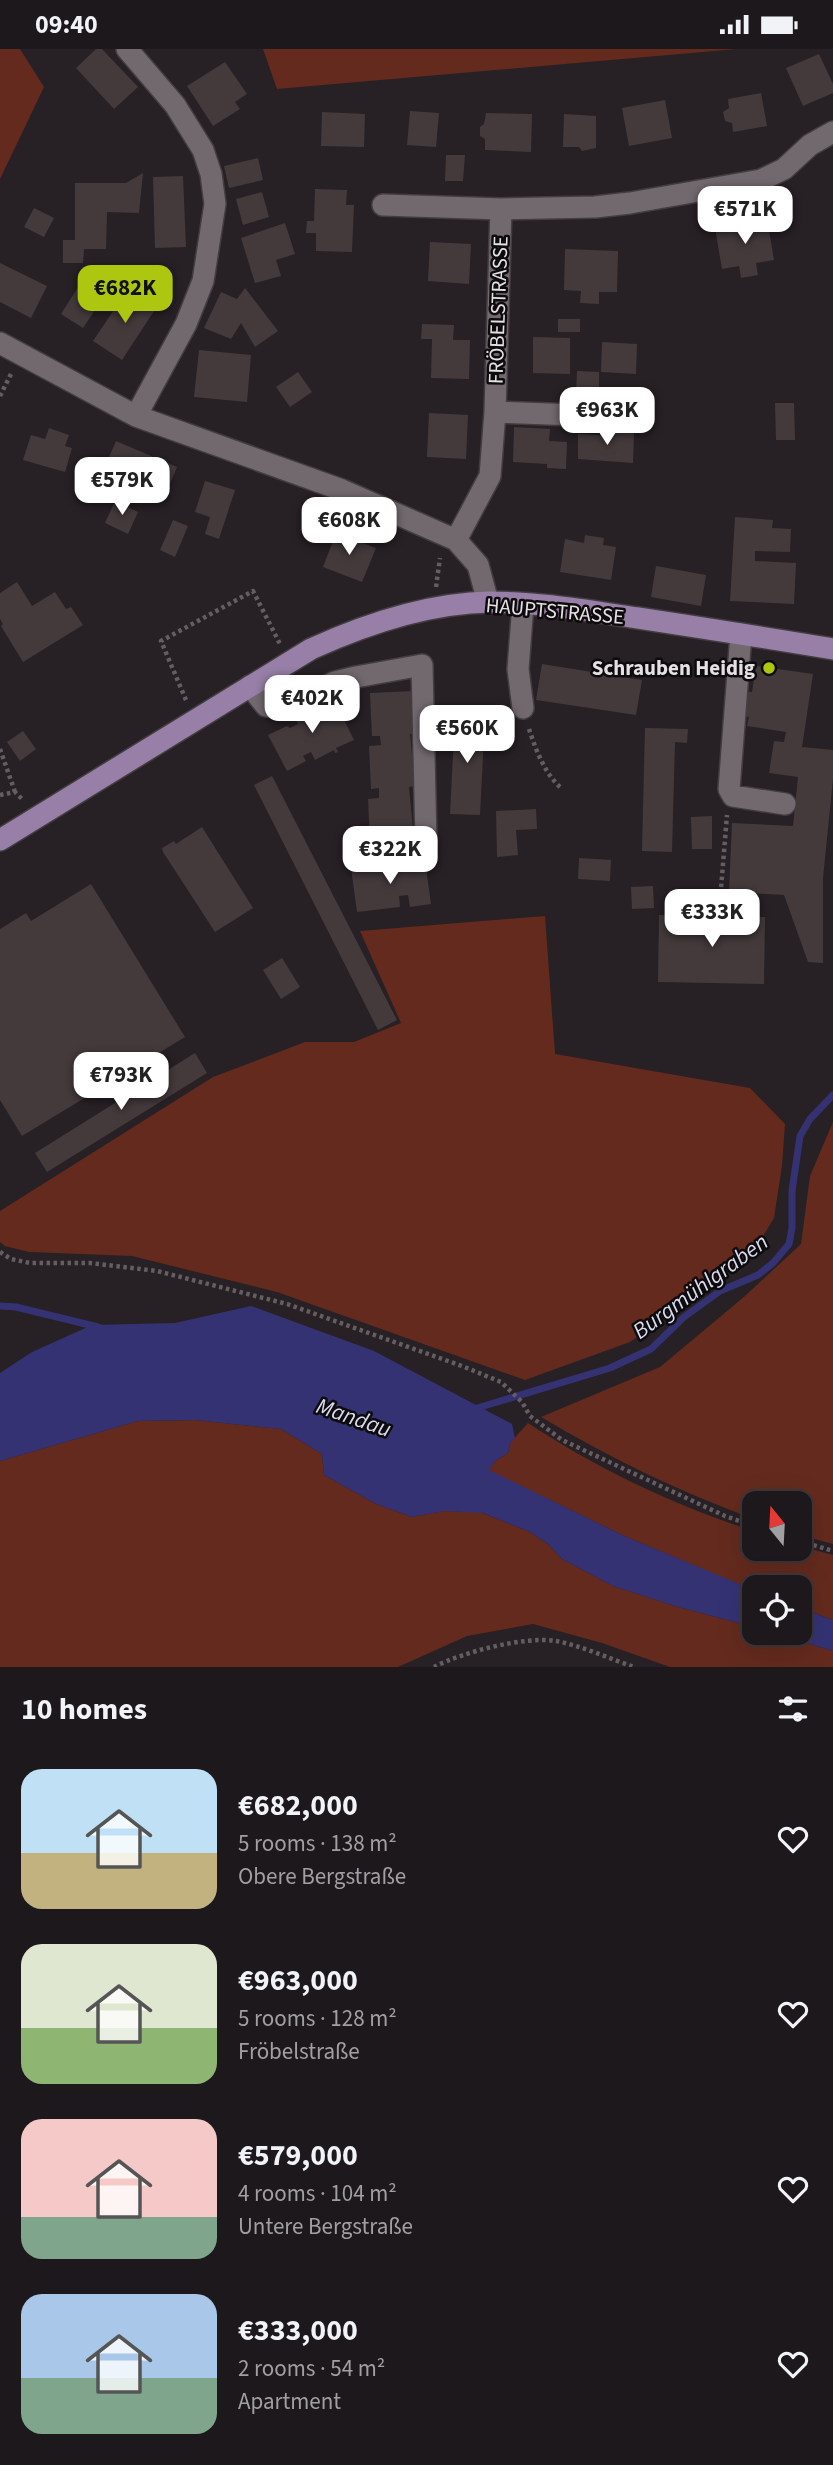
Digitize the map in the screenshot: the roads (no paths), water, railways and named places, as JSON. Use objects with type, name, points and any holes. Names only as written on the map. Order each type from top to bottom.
[{"type":"main road","name":"HAUPTSTRASSE","points":[[0,840],[311,649],[380,622],[438,608],[488,602],[573,608],[833,649]]},
{"type":"street","points":[[127,49],[176,105],[203,150],[211,174],[215,204],[203,281],[186,324],[136,416]]},
{"type":"street","name":"FRÖBELSTRASSE","points":[[383,205],[501,209],[595,207],[761,180],[784,169],[810,145],[833,132]]},
{"type":"street","name":"FRÖBELSTRASSE","points":[[456,540],[490,476],[495,412],[501,209]]},
{"type":"street","points":[[0,342],[136,416],[331,486],[456,540],[478,565],[488,602]]},
{"type":"street","name":"FRÖBELSTRASSE","points":[[495,412],[603,416]]},
{"type":"street","points":[[523,604],[518,669],[523,708]]},
{"type":"street","points":[[741,634],[729,789],[733,796],[785,804]]},
{"type":"street","points":[[250,686],[266,706],[279,708],[335,682],[422,666],[426,842],[407,846]]},
{"type":"water","name":"Mandau","points":[[251,1306],[374,1351],[512,1424],[515,1438],[510,1443],[508,1453],[495,1461],[489,1470],[624,1536],[742,1585],[742,1624],[613,1586],[562,1559],[548,1544],[530,1532],[483,1513],[444,1511],[412,1517],[376,1504],[324,1475],[322,1454],[281,1429],[195,1420],[138,1421],[0,1461],[0,1373],[32,1352],[92,1325],[175,1323]]},
{"type":"water","points":[[812,1612],[833,1620],[833,1651],[812,1645]]},
{"type":"waterway","name":"Burgmühlgraben","points":[[474,1409],[610,1368],[651,1349],[684,1317],[720,1291],[758,1275],[773,1263],[789,1244],[792,1191],[800,1136],[810,1119],[833,1095]]},
{"type":"waterway","points":[[0,1306],[16,1307],[98,1327]]},
{"type":"place","name":"Schrauben Heidig","points":[[769,668]]}]
